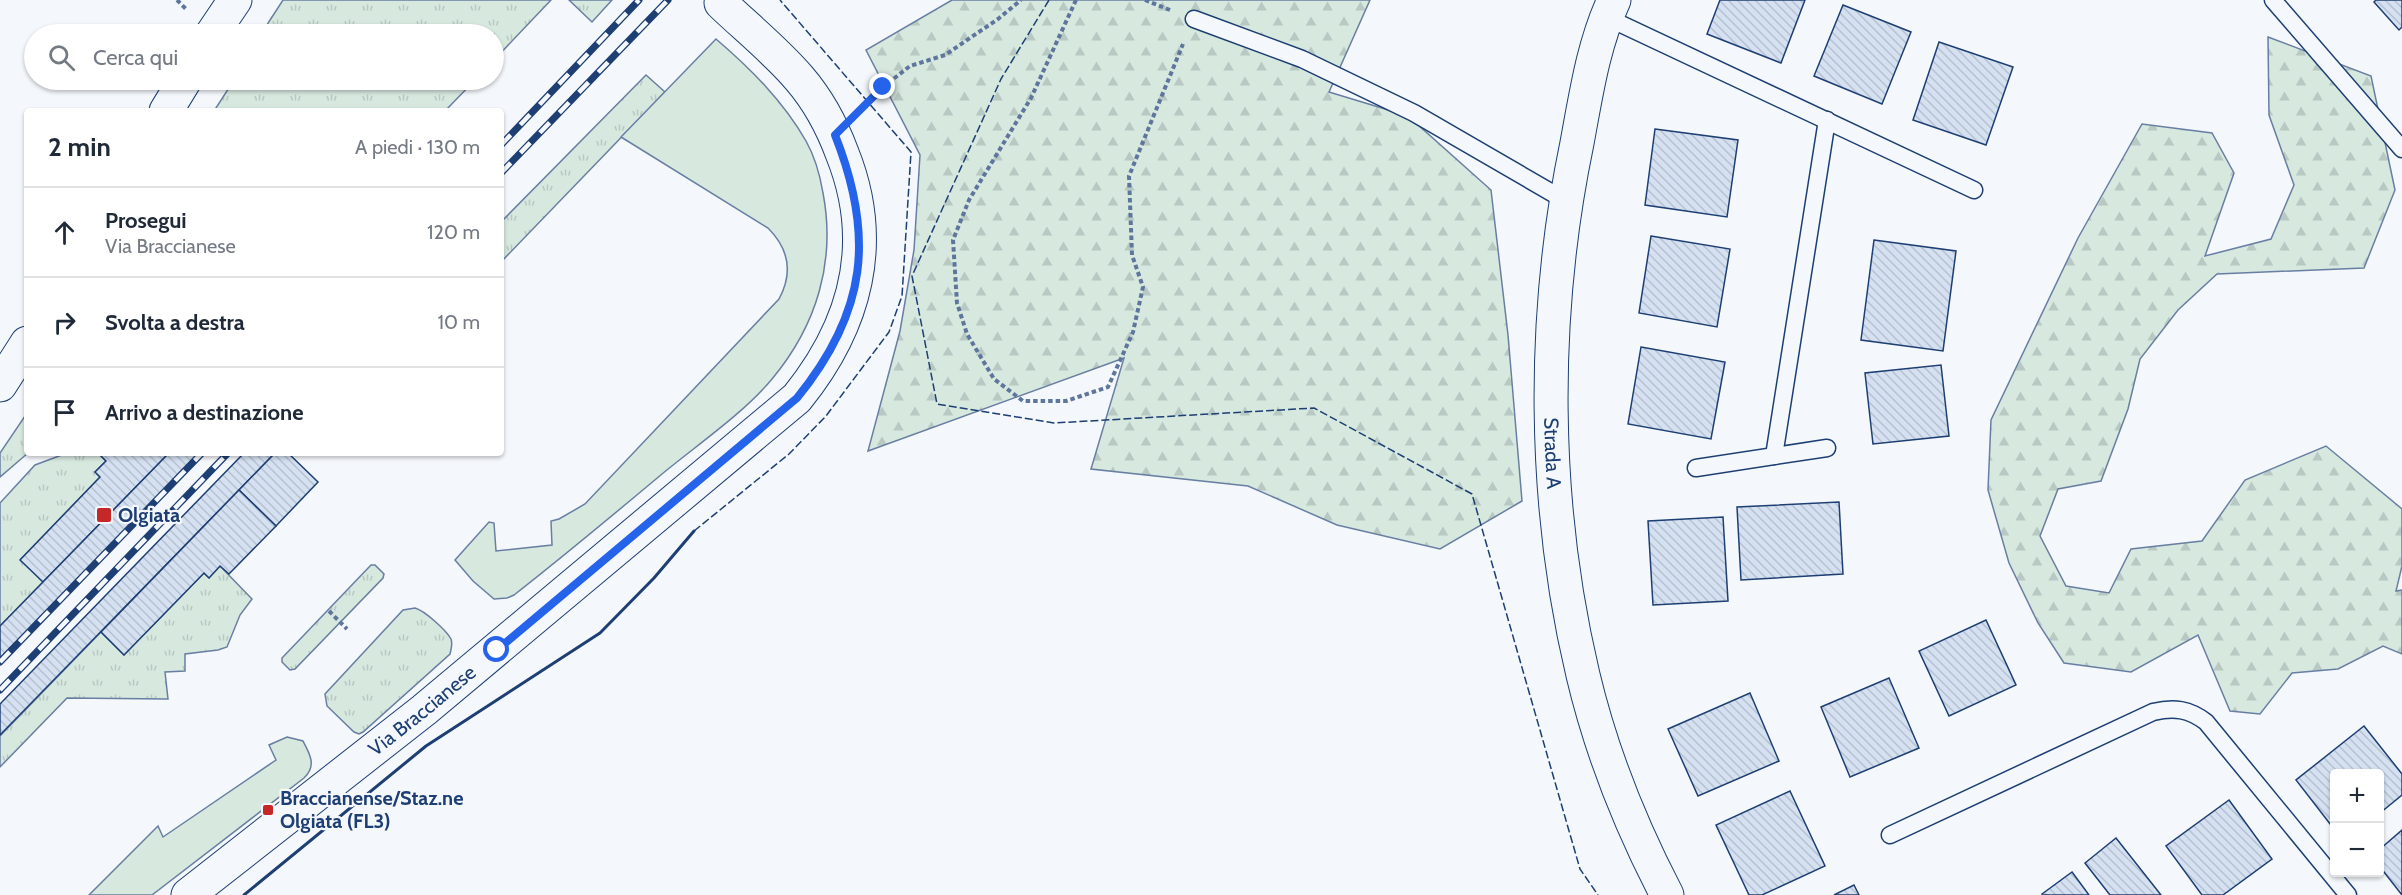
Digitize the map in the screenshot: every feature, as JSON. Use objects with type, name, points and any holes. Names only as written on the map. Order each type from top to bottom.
[{"type":"street","points":[[219,24],[235,0]]},
{"type":"street","name":"Via Braccianese","points":[[188,895],[424,710],[797,398],[828,355],[850,306],[859,272],[861,252],[858,212],[849,169],[823,112],[799,77],[721,3]]},
{"type":"street","name":"Strada A","points":[[1610,8],[1592,65],[1561,227],[1552,376],[1557,519],[1567,596],[1582,675],[1603,746],[1632,824],[1667,895]]},
{"type":"street","points":[[168,108],[179,90]]},
{"type":"street","points":[[0,385],[24,348]]},
{"type":"lane","points":[[2273,0],[2402,149]]},
{"type":"lane","points":[[1610,8],[1827,120],[1974,190]]},
{"type":"lane","points":[[1194,19],[1302,59],[1414,113],[1566,201]]},
{"type":"lane","points":[[1774,456],[1827,120]]},
{"type":"lane","points":[[1696,468],[1827,448]]},
{"type":"lane","points":[[1890,835],[2153,712],[2168,708],[2178,709],[2188,711],[2206,722],[2348,895]]},
{"type":"path","points":[[835,135],[883,87],[910,66],[945,55],[998,19],[1021,0]]},
{"type":"path","points":[[1076,0],[1031,98],[969,200],[954,240],[957,303],[967,334],[994,379],[1023,401],[1066,401],[1108,387],[1133,332],[1143,287],[1132,255],[1129,176],[1194,19]]},
{"type":"path","points":[[329,611],[347,629]]},
{"type":"green space","points":[[283,0],[551,0],[504,49],[504,24],[267,24]]},
{"type":"green space","points":[[569,0],[612,0],[592,22]]},
{"type":"green space","points":[[952,0],[1370,0],[1329,92],[1408,116],[1491,190],[1508,335],[1522,501],[1440,549],[1337,525],[1248,486],[1091,469],[1124,358],[868,451],[900,331],[914,250],[920,155],[866,50]]},
{"type":"green space","points":[[2268,37],[2371,76],[2395,190],[2364,268],[2217,274],[2178,310],[2140,359],[2128,409],[2101,481],[2058,489],[2040,536],[2066,586],[2109,593],[2131,549],[2202,541],[2245,480],[2326,446],[2402,509],[2402,566],[2396,591],[2402,590],[2402,654],[2383,646],[2338,669],[2292,673],[2260,714],[2230,711],[2198,635],[2131,672],[2064,663],[2038,623],[2009,563],[1988,490],[1991,420],[2078,238],[2142,124],[2212,133],[2234,173],[2205,256],[2271,239],[2294,185],[2269,115]]},
{"type":"green space","points":[[716,39],[742,62],[777,99],[797,126],[815,160],[823,193],[827,243],[819,291],[811,314],[788,358],[761,392],[748,404],[514,595],[494,599],[473,581],[455,560],[489,522],[494,523],[496,551],[552,545],[551,521],[585,504],[779,299],[783,289],[787,262],[781,244],[768,228],[621,137]]},
{"type":"green space","points":[[646,75],[665,92],[504,259],[504,219]]},
{"type":"green space","points":[[228,90],[465,90],[448,108],[216,108]]},
{"type":"green space","points":[[24,417],[24,456],[0,477],[0,453]]},
{"type":"green space","points":[[59,456],[101,456],[106,461],[95,472],[100,477],[21,559],[43,582],[0,626],[0,503],[35,465]]},
{"type":"green space","points":[[371,565],[375,565],[384,574],[383,578],[295,669],[290,670],[282,662],[282,658]]},
{"type":"green space","points":[[220,566],[252,599],[240,615],[227,647],[185,654],[185,671],[165,672],[168,699],[67,698],[0,767],[0,736],[101,632],[124,655],[204,573],[209,578]]},
{"type":"green space","points":[[415,608],[440,626],[448,635],[452,643],[450,654],[363,732],[359,734],[354,732],[327,706],[325,694],[403,610]]},
{"type":"green space","points":[[287,737],[303,741],[308,751],[311,764],[304,778],[152,895],[89,895],[158,826],[163,837],[276,760],[269,745]]},
{"type":"building","points":[[1720,0],[1805,0],[1781,63],[1707,34]]},
{"type":"building","points":[[2376,0],[2402,0],[2402,27],[2399,30],[2374,2]]},
{"type":"building","points":[[1843,5],[1911,32],[1882,104],[1814,76]]},
{"type":"building","points":[[1939,42],[2013,67],[1986,145],[1913,120]]},
{"type":"building","points":[[1655,129],[1738,140],[1727,217],[1645,205]]},
{"type":"building","points":[[1651,236],[1730,249],[1717,327],[1639,313]]},
{"type":"building","points":[[1874,240],[1956,251],[1943,351],[1861,340]]},
{"type":"building","points":[[1641,347],[1725,362],[1711,439],[1628,424]]},
{"type":"building","points":[[1941,365],[1949,436],[1873,444],[1865,373]]},
{"type":"building","points":[[101,456],[166,456],[43,582],[20,560],[100,477],[95,472],[106,461]]},
{"type":"building","points":[[166,456],[197,456],[0,658],[0,626]]},
{"type":"building","points":[[241,456],[272,456],[0,735],[0,704]]},
{"type":"building","points":[[272,456],[291,456],[318,482],[276,526],[239,490]]},
{"type":"building","points":[[239,490],[276,526],[229,574],[220,566],[209,578],[204,573],[124,655],[101,632]]},
{"type":"building","points":[[1839,502],[1843,574],[1741,580],[1737,507]]},
{"type":"building","points":[[1723,517],[1728,601],[1653,605],[1648,521]]},
{"type":"building","points":[[1986,620],[2016,685],[1949,716],[1919,651]]},
{"type":"building","points":[[1889,678],[1919,748],[1850,777],[1821,707]]},
{"type":"building","points":[[1750,693],[1779,761],[1698,796],[1668,729]]},
{"type":"building","points":[[2364,726],[2402,774],[2402,795],[2384,810],[2384,769],[2330,769],[2330,824],[2296,780]]},
{"type":"building","points":[[1790,791],[1825,866],[1762,895],[1749,895],[1716,825]]},
{"type":"building","points":[[2229,800],[2272,859],[2223,895],[2202,895],[2166,846]]},
{"type":"building","points":[[2402,830],[2402,895],[2384,872],[2384,846]]},
{"type":"building","points":[[2116,838],[2161,895],[2110,895],[2085,863]]},
{"type":"building","points":[[2072,872],[2089,895],[2042,894]]},
{"type":"building","points":[[1854,885],[1859,895],[1834,895]]},
{"type":"railway","points":[[504,142],[639,0]]},
{"type":"railway","points":[[504,170],[668,0]]},
{"type":"railway","points":[[0,662],[199,456]]},
{"type":"railway","points":[[0,690],[225,456]]},
{"type":"fence","points":[[694,531],[789,454],[826,416],[889,332],[902,296],[911,152],[780,0]]},
{"type":"fence","points":[[1049,0],[1001,79],[912,276],[937,404],[1054,423],[1314,408],[1472,494],[1580,869],[1598,895]]},
{"type":"wall","points":[[244,895],[426,746],[600,633],[654,578],[694,531]]},
{"type":"place","name":"Olgiata","points":[[104,515]]},
{"type":"place","name":"Braccianense/Staz.ne Olgiata (FL3)","points":[[268,810]]},
{"type":"route","points":[[497,650],[797,398],[813,379],[828,355],[850,306],[859,272],[861,252],[854,191],[849,169],[835,135],[883,87]]}]
